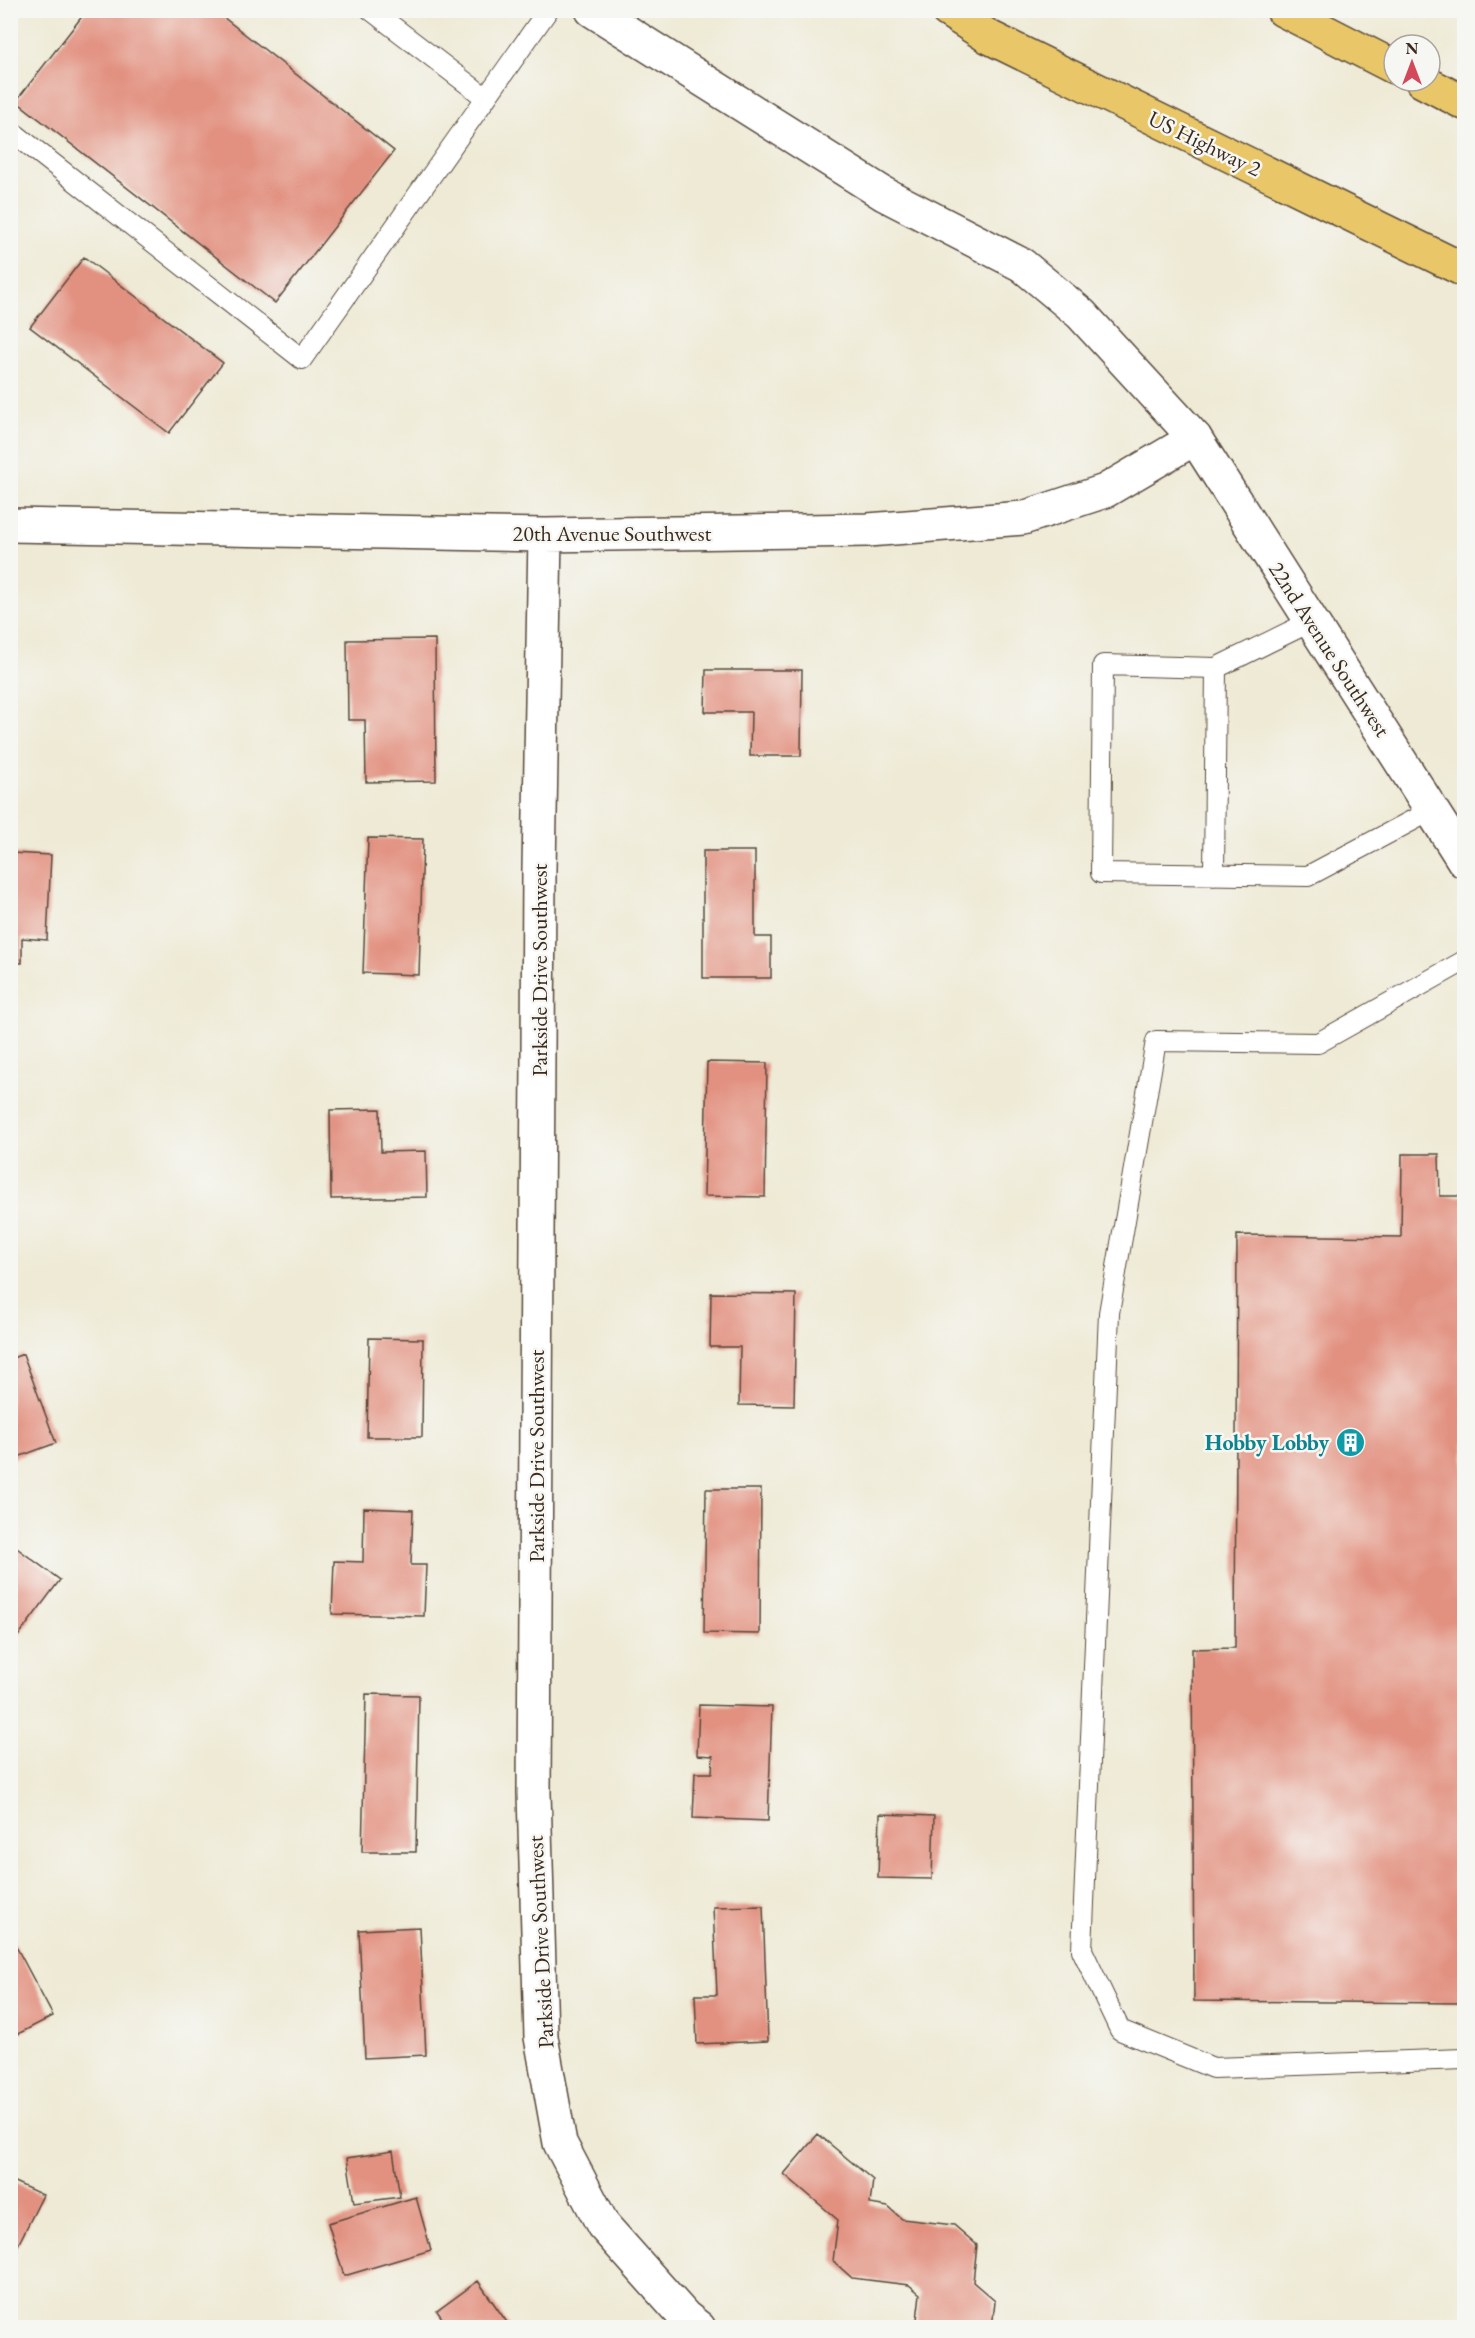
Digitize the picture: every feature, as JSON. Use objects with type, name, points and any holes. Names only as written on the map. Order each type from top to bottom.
[{"type":"highway","name":"US Highway 2","points":[[947,10],[989,37],[1464,270]]},
{"type":"highway","points":[[1283,10],[1382,61]]},
{"type":"highway","points":[[1442,91],[1464,103]]},
{"type":"street","name":"22nd Avenue Southwest","points":[[592,10],[884,194],[1022,264],[1081,314],[1195,438],[1464,861]]},
{"type":"street","name":"20th Avenue Southwest","points":[[10,525],[545,535],[868,530],[1023,518],[1105,491],[1195,438]]},
{"type":"street","name":"Parkside Drive Southwest","points":[[545,535],[539,870],[534,1793],[541,2037],[560,2143],[603,2225],[685,2317],[699,2328]]},
{"type":"lane","points":[[371,10],[486,98]]},
{"type":"lane","points":[[10,130],[302,359],[548,10]]},
{"type":"lane","points":[[1312,621],[1216,668],[1103,665],[1101,873],[1308,876],[1432,810]]},
{"type":"lane","points":[[1214,875],[1216,668]]},
{"type":"lane","points":[[1464,961],[1318,1043],[1156,1041],[1109,1313],[1082,1950],[1120,2030],[1213,2068],[1464,2059]]},
{"type":"building","points":[[87,10],[214,10],[394,151],[275,303],[16,101]]},
{"type":"building","points":[[84,257],[223,363],[169,433],[30,327]]},
{"type":"building","points":[[435,639],[436,781],[366,782],[365,720],[348,720],[347,640]]},
{"type":"building","points":[[706,670],[802,670],[801,756],[750,756],[751,712],[705,712]]},
{"type":"building","points":[[368,838],[423,839],[419,975],[363,973]]},
{"type":"building","points":[[703,851],[755,851],[755,937],[771,937],[771,978],[703,978]]},
{"type":"building","points":[[10,853],[51,855],[47,940],[22,938],[22,963],[10,963]]},
{"type":"building","points":[[707,1062],[767,1063],[765,1197],[704,1196]]},
{"type":"building","points":[[380,1109],[381,1152],[426,1151],[427,1197],[331,1199],[330,1110]]},
{"type":"building","name":"Hobby Lobby","points":[[1402,1154],[1439,1154],[1440,1196],[1464,1196],[1464,2003],[1194,2001],[1192,1649],[1235,1648],[1237,1235],[1401,1237]]},
{"type":"building","points":[[711,1293],[796,1294],[794,1406],[739,1405],[740,1347],[710,1347]]},
{"type":"building","points":[[369,1338],[423,1339],[422,1437],[367,1437]]},
{"type":"building","points":[[23,1354],[56,1443],[10,1460],[10,1359]]},
{"type":"building","points":[[706,1489],[761,1489],[760,1634],[704,1633]]},
{"type":"building","points":[[364,1508],[413,1510],[411,1565],[426,1565],[424,1616],[332,1614],[334,1561],[363,1562]]},
{"type":"building","points":[[10,1543],[60,1580],[10,1647]]},
{"type":"building","points":[[366,1694],[419,1695],[416,1852],[362,1852]]},
{"type":"building","points":[[699,1705],[772,1707],[768,1821],[693,1818],[695,1773],[712,1773],[713,1756],[697,1755]]},
{"type":"building","points":[[880,1814],[934,1816],[932,1879],[878,1878]]},
{"type":"building","points":[[763,1906],[768,2041],[697,2044],[695,1995],[717,1995],[713,1907]]},
{"type":"building","points":[[420,1927],[426,2055],[365,2058],[359,1930]]},
{"type":"building","points":[[10,1935],[53,2016],[12,2037],[10,2035]]},
{"type":"building","points":[[818,2134],[873,2180],[870,2204],[888,2207],[902,2219],[954,2225],[977,2245],[973,2282],[995,2301],[992,2328],[916,2328],[920,2294],[909,2285],[852,2278],[833,2261],[838,2220],[784,2174]]},
{"type":"building","points":[[393,2151],[400,2197],[354,2203],[347,2158]]},
{"type":"building","points":[[10,2180],[43,2195],[10,2261]]},
{"type":"building","points":[[416,2197],[431,2250],[344,2276],[328,2223]]},
{"type":"building","points":[[478,2281],[511,2328],[449,2328],[437,2311]]},
{"type":"place","name":"Hobby Lobby","points":[[1350,1442]]}]
